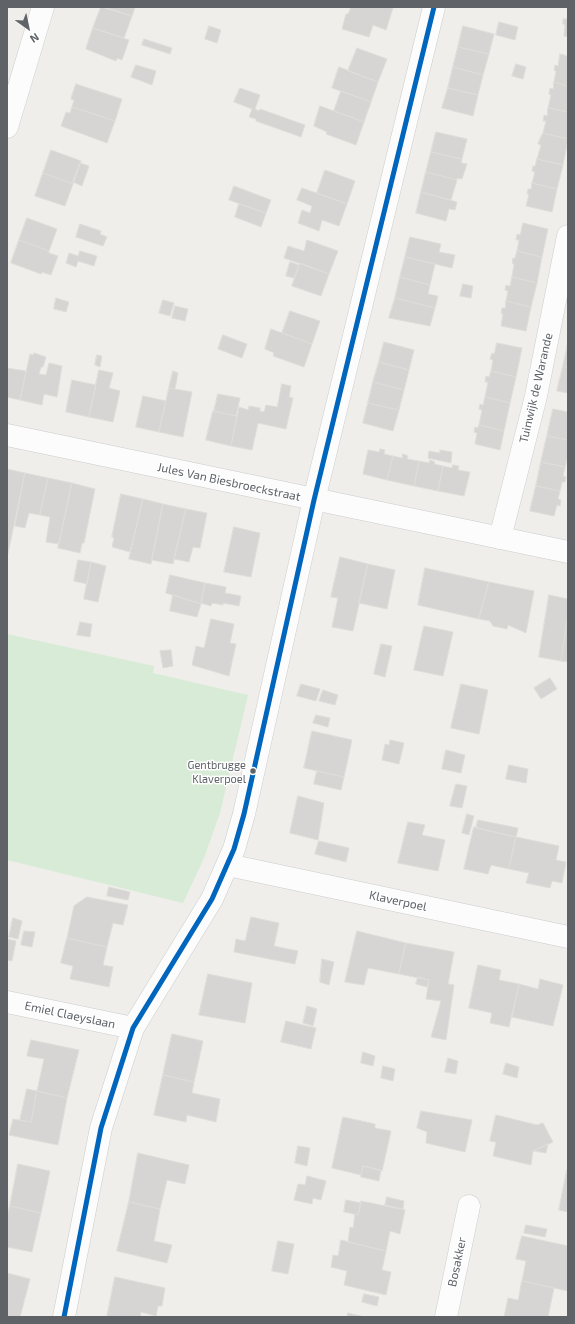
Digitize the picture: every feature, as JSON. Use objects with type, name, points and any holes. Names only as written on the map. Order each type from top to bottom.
[{"type":"street","points":[[7,128],[43,7]]},
{"type":"street","name":"Emiel Claeyslaan","points":[[64,1317],[101,1128],[133,1028],[208,906],[228,865],[244,814],[314,500],[434,7]]},
{"type":"street","name":"Tuinwijk de Warande","points":[[500,538],[536,396],[568,236]]},
{"type":"street","name":"Jules Van Biesbroeckstraat","points":[[7,435],[568,552]]},
{"type":"street","name":"Klaverpoel","points":[[228,865],[568,937]]},
{"type":"street","name":"Emiel Claeyslaan","points":[[7,1002],[133,1028]]},
{"type":"street","name":"Bosakker","points":[[446,1317],[469,1206]]},
{"type":"green space","points":[[7,634],[154,666],[153,673],[248,695],[220,813],[204,858],[183,903],[7,860]]},
{"type":"building","points":[[101,7],[132,16],[124,38],[93,28]]},
{"type":"building","points":[[105,7],[135,7],[132,16]]},
{"type":"building","points":[[351,7],[393,8],[386,30],[373,25],[369,37],[342,29],[346,14],[348,14]]},
{"type":"building","points":[[568,11],[568,37],[564,36],[565,25],[563,24],[563,19],[567,19]]},
{"type":"building","points":[[499,22],[518,27],[515,40],[496,35]]},
{"type":"building","points":[[209,26],[221,30],[217,43],[205,39]]},
{"type":"building","points":[[463,26],[494,34],[489,54],[458,47]]},
{"type":"building","points":[[93,28],[129,40],[122,60],[117,58],[116,61],[86,49]]},
{"type":"building","points":[[144,39],[172,48],[170,54],[142,45]]},
{"type":"building","points":[[458,47],[489,54],[483,75],[453,67]]},
{"type":"building","points":[[357,48],[387,59],[378,82],[348,71]]},
{"type":"building","points":[[560,54],[568,56],[568,86],[554,82],[556,71],[554,70],[555,65],[558,66]]},
{"type":"building","points":[[516,64],[526,67],[523,79],[512,76]]},
{"type":"building","points":[[136,65],[156,71],[152,85],[131,77]]},
{"type":"building","points":[[339,67],[378,82],[371,102],[332,88]]},
{"type":"building","points":[[453,67],[483,75],[478,95],[448,88]]},
{"type":"building","points":[[554,82],[568,86],[568,112],[548,108],[551,95],[549,94],[550,88],[553,89]]},
{"type":"building","points":[[76,84],[122,99],[115,121],[72,107],[74,100],[71,99]]},
{"type":"building","points":[[240,88],[260,95],[255,109],[259,111],[260,109],[305,125],[301,137],[256,121],[256,119],[249,117],[252,109],[234,102]]},
{"type":"building","points":[[448,88],[478,95],[473,116],[442,108]]},
{"type":"building","points":[[341,91],[371,102],[364,122],[334,111]]},
{"type":"building","points":[[320,106],[364,122],[356,145],[326,134],[327,132],[314,126]]},
{"type":"building","points":[[72,107],[115,121],[107,143],[61,126],[66,112],[70,113]]},
{"type":"building","points":[[548,108],[568,112],[568,139],[543,133],[546,121],[543,121],[544,115],[547,116]]},
{"type":"building","points":[[436,132],[467,139],[462,159],[431,152]]},
{"type":"building","points":[[543,133],[568,139],[563,165],[537,159],[541,145],[538,144]]},
{"type":"building","points":[[51,150],[81,161],[73,184],[43,173]]},
{"type":"building","points":[[431,152],[462,159],[461,163],[467,164],[462,179],[457,178],[457,180],[426,172]]},
{"type":"building","points":[[537,159],[563,165],[557,189],[532,183],[535,172],[532,171],[533,166],[535,166]]},
{"type":"building","points":[[80,163],[89,166],[82,186],[73,182]]},
{"type":"building","points":[[325,170],[355,181],[347,204],[317,193]]},
{"type":"building","points":[[426,172],[457,180],[451,200],[421,192]]},
{"type":"building","points":[[43,173],[73,184],[65,206],[35,196]]},
{"type":"building","points":[[532,183],[557,189],[552,212],[526,206],[529,194],[527,194],[528,189],[531,189]]},
{"type":"building","points":[[234,186],[271,200],[266,213],[229,200]]},
{"type":"building","points":[[302,188],[347,204],[339,226],[322,220],[319,231],[298,223],[302,210],[310,213],[312,206],[297,200]]},
{"type":"building","points":[[421,192],[457,202],[455,210],[449,209],[446,221],[416,213]]},
{"type":"building","points":[[239,204],[266,213],[261,227],[235,217]]},
{"type":"building","points":[[27,218],[57,229],[49,251],[19,240]]},
{"type":"building","points":[[523,223],[548,229],[542,257],[517,251],[519,240],[516,240],[517,234],[520,235]]},
{"type":"building","points":[[80,224],[101,231],[100,234],[107,237],[103,246],[76,237]]},
{"type":"building","points":[[410,237],[441,244],[439,252],[455,255],[452,268],[405,257]]},
{"type":"building","points":[[19,240],[49,251],[49,253],[58,256],[51,275],[42,272],[41,274],[11,263]]},
{"type":"building","points":[[307,240],[338,251],[329,274],[284,258],[288,246],[304,251]]},
{"type":"building","points":[[80,251],[97,256],[94,266],[78,261],[76,267],[66,263],[69,253],[78,256]]},
{"type":"building","points":[[517,251],[542,257],[537,283],[512,277],[514,264],[512,263]]},
{"type":"building","points":[[405,257],[435,264],[430,285],[400,277]]},
{"type":"building","points":[[290,262],[299,265],[294,278],[286,276]]},
{"type":"building","points":[[300,263],[329,274],[321,296],[292,286]]},
{"type":"building","points":[[400,277],[430,285],[428,294],[438,296],[435,308],[395,298]]},
{"type":"building","points":[[512,277],[537,283],[531,307],[506,301],[508,291],[505,290],[506,285],[510,286]]},
{"type":"building","points":[[463,284],[473,286],[471,298],[460,296]]},
{"type":"building","points":[[56,298],[69,302],[66,312],[54,309]]},
{"type":"building","points":[[395,298],[435,308],[430,326],[389,318]]},
{"type":"building","points":[[163,300],[174,303],[170,316],[159,313]]},
{"type":"building","points":[[506,301],[531,307],[526,331],[501,326],[503,314],[501,313],[502,308],[505,308]]},
{"type":"building","points":[[175,306],[188,309],[185,321],[172,318]]},
{"type":"building","points":[[290,311],[320,321],[312,344],[282,333]]},
{"type":"building","points":[[271,329],[312,344],[304,367],[273,356],[274,353],[265,349]]},
{"type":"building","points":[[223,335],[247,344],[242,358],[218,349]]},
{"type":"building","points":[[384,342],[414,350],[409,370],[379,362]]},
{"type":"building","points":[[568,342],[568,368],[563,366]]},
{"type":"building","points":[[497,343],[522,348],[516,377],[491,371],[493,360],[490,359],[492,353],[494,354]]},
{"type":"building","points":[[34,353],[46,357],[39,374],[46,375],[49,363],[62,366],[57,397],[44,394],[42,405],[20,400],[30,354],[33,355]]},
{"type":"building","points":[[97,355],[102,356],[100,367],[95,365]]},
{"type":"building","points":[[379,362],[409,370],[404,390],[373,382]]},
{"type":"building","points":[[563,366],[568,368],[568,393],[557,391]]},
{"type":"building","points":[[7,368],[26,371],[20,400],[7,397]]},
{"type":"building","points":[[99,370],[113,373],[109,388],[120,391],[113,422],[89,417]]},
{"type":"building","points":[[173,371],[178,373],[175,389],[169,388]]},
{"type":"building","points":[[491,371],[516,377],[510,403],[485,397],[488,382],[485,382],[486,376],[489,377]]},
{"type":"building","points":[[72,380],[96,385],[89,417],[66,412]]},
{"type":"building","points":[[373,382],[404,390],[399,410],[368,403]]},
{"type":"building","points":[[282,384],[291,386],[289,397],[293,398],[286,429],[258,423],[252,450],[231,446],[239,407],[248,410],[249,406],[260,408],[260,411],[264,412],[266,405],[277,407]]},
{"type":"building","points":[[169,388],[192,392],[183,437],[159,432]]},
{"type":"building","points":[[218,394],[240,398],[236,416],[214,411]]},
{"type":"building","points":[[143,396],[166,401],[159,432],[136,427]]},
{"type":"building","points":[[485,397],[510,403],[504,431],[479,425],[482,410],[479,409],[480,404],[483,405]]},
{"type":"building","points":[[368,403],[399,410],[393,431],[363,423]]},
{"type":"building","points":[[553,409],[568,412],[568,440],[547,436]]},
{"type":"building","points":[[213,411],[237,416],[231,446],[206,440]]},
{"type":"building","points":[[479,425],[504,431],[500,450],[475,444],[477,433],[474,432],[475,427],[478,428]]},
{"type":"building","points":[[547,436],[568,440],[568,455],[565,467],[541,462]]},
{"type":"building","points":[[380,449],[385,450],[384,454],[393,456],[387,480],[363,474],[368,450],[379,452]]},
{"type":"building","points":[[440,450],[452,452],[451,463],[428,458],[429,451],[440,453]]},
{"type":"building","points":[[403,454],[408,456],[407,459],[419,461],[414,486],[387,480],[393,456],[402,458]]},
{"type":"building","points":[[430,460],[435,462],[434,464],[443,466],[438,491],[414,486],[419,461],[429,463]]},
{"type":"building","points":[[541,462],[565,467],[563,476],[566,477],[565,482],[562,482],[560,491],[536,486]]},
{"type":"building","points":[[453,465],[459,466],[458,470],[470,472],[464,496],[438,491],[443,466],[452,468]]},
{"type":"building","points":[[7,469],[25,473],[7,558]]},
{"type":"building","points":[[25,473],[48,478],[40,515],[29,513],[25,528],[15,526]]},
{"type":"building","points":[[48,478],[72,483],[59,544],[46,542],[50,517],[40,515]]},
{"type":"building","points":[[72,483],[95,489],[84,543],[82,543],[80,553],[58,548]]},
{"type":"building","points":[[536,486],[560,491],[558,499],[561,500],[560,506],[557,505],[554,516],[530,511]]},
{"type":"building","points":[[121,494],[143,499],[130,552],[112,547],[114,538],[112,537]]},
{"type":"building","points":[[143,499],[163,504],[151,564],[129,559]]},
{"type":"building","points":[[163,504],[186,509],[173,564],[152,560]]},
{"type":"building","points":[[186,509],[207,513],[200,548],[193,547],[189,562],[174,559]]},
{"type":"building","points":[[234,527],[260,533],[251,577],[224,572]]},
{"type":"building","points":[[340,557],[368,564],[353,631],[332,627],[338,598],[331,597]]},
{"type":"building","points":[[78,560],[91,562],[87,584],[74,581]]},
{"type":"building","points":[[91,562],[106,566],[98,602],[84,599]]},
{"type":"building","points":[[368,564],[395,570],[387,609],[359,603]]},
{"type":"building","points":[[425,568],[489,582],[479,619],[418,605]]},
{"type":"building","points":[[170,575],[205,583],[201,604],[166,593]]},
{"type":"building","points":[[489,582],[534,591],[526,633],[508,625],[507,629],[493,626],[490,621],[479,619]]},
{"type":"building","points":[[205,583],[226,587],[225,593],[241,596],[239,606],[223,603],[223,605],[212,603],[211,606],[201,603]]},
{"type":"building","points":[[173,595],[201,604],[197,617],[170,611]]},
{"type":"building","points":[[549,595],[568,599],[568,614],[561,661],[539,657]]},
{"type":"building","points":[[568,614],[568,662],[561,661]]},
{"type":"building","points":[[211,619],[234,624],[230,643],[236,644],[229,676],[192,665],[196,646],[204,648]]},
{"type":"building","points":[[80,622],[92,624],[90,637],[77,635]]},
{"type":"building","points":[[424,626],[453,632],[443,676],[414,670]]},
{"type":"building","points":[[381,644],[392,646],[385,677],[374,674]]},
{"type":"building","points":[[171,650],[173,666],[163,668],[160,651]]},
{"type":"building","points":[[550,678],[557,689],[541,699],[534,688]]},
{"type":"building","points":[[301,684],[320,689],[316,701],[297,696]]},
{"type":"building","points":[[461,684],[488,690],[479,734],[451,728]]},
{"type":"building","points":[[323,690],[338,695],[335,705],[319,701]]},
{"type":"building","points":[[316,715],[330,718],[328,727],[313,723]]},
{"type":"building","points":[[312,731],[352,740],[344,777],[304,768]]},
{"type":"building","points":[[390,740],[404,743],[399,764],[382,760],[385,744],[389,745]]},
{"type":"building","points":[[446,750],[465,755],[461,773],[442,769]]},
{"type":"building","points":[[509,765],[528,769],[526,783],[506,779]]},
{"type":"building","points":[[317,771],[344,777],[341,790],[314,784]]},
{"type":"building","points":[[456,784],[467,786],[462,808],[450,806]]},
{"type":"building","points":[[298,796],[324,803],[318,840],[290,833]]},
{"type":"building","points":[[467,814],[474,816],[469,835],[462,833]]},
{"type":"building","points":[[478,820],[518,828],[516,837],[476,828]]},
{"type":"building","points":[[408,822],[425,825],[422,835],[445,840],[438,871],[398,863]]},
{"type":"building","points":[[474,827],[516,837],[509,869],[491,865],[488,874],[464,869]]},
{"type":"building","points":[[516,837],[559,846],[556,860],[566,862],[562,883],[552,881],[550,888],[526,883],[529,873],[509,869]]},
{"type":"building","points":[[319,841],[349,848],[346,862],[315,854]]},
{"type":"building","points":[[109,887],[130,892],[128,900],[107,896]]},
{"type":"building","points":[[87,897],[128,905],[123,925],[113,923],[107,947],[67,938],[74,906]]},
{"type":"building","points":[[251,917],[279,923],[274,946],[298,951],[295,964],[234,952],[236,939],[245,941]]},
{"type":"building","points":[[13,918],[22,921],[18,939],[9,937]]},
{"type":"building","points":[[24,931],[35,932],[32,947],[21,945]]},
{"type":"building","points":[[357,931],[406,943],[399,974],[368,968],[364,985],[345,982]]},
{"type":"building","points":[[67,938],[107,947],[103,965],[113,967],[109,987],[70,979],[73,966],[61,963]]},
{"type":"building","points":[[7,939],[16,941],[12,961],[7,960]]},
{"type":"building","points":[[406,943],[454,952],[448,984],[454,985],[446,1040],[431,1037],[441,1001],[426,999],[429,980],[399,974]]},
{"type":"building","points":[[322,959],[334,962],[329,985],[320,982]]},
{"type":"building","points":[[478,965],[501,970],[499,980],[519,984],[509,1027],[490,1023],[492,1013],[469,1008]]},
{"type":"building","points":[[208,974],[252,983],[245,1023],[199,1015]]},
{"type":"building","points":[[418,977],[429,980],[427,987],[416,984]]},
{"type":"building","points":[[540,979],[563,985],[553,1026],[512,1017],[519,984],[538,989]]},
{"type":"building","points":[[307,1006],[317,1009],[313,1026],[303,1023]]},
{"type":"building","points":[[286,1021],[316,1028],[311,1049],[281,1042]]},
{"type":"building","points":[[172,1034],[203,1041],[194,1082],[163,1075]]},
{"type":"building","points":[[31,1040],[79,1050],[67,1098],[37,1091],[44,1059],[27,1056]]},
{"type":"building","points":[[363,1052],[375,1056],[373,1066],[361,1063]]},
{"type":"building","points":[[448,1058],[458,1061],[456,1074],[445,1072]]},
{"type":"building","points":[[506,1063],[519,1067],[517,1078],[503,1074]]},
{"type":"building","points":[[383,1066],[395,1069],[393,1081],[381,1078]]},
{"type":"building","points":[[163,1075],[194,1082],[192,1093],[220,1099],[216,1122],[187,1115],[186,1122],[154,1115]]},
{"type":"building","points":[[27,1089],[37,1091],[31,1122],[20,1120]]},
{"type":"building","points":[[37,1091],[67,1098],[58,1145],[9,1135],[13,1119],[31,1122]]},
{"type":"building","points":[[421,1111],[472,1120],[465,1152],[426,1143],[427,1132],[417,1128]]},
{"type":"building","points":[[496,1115],[537,1125],[543,1123],[553,1142],[533,1151],[531,1165],[493,1156],[496,1142],[490,1141]]},
{"type":"building","points":[[343,1117],[375,1124],[375,1128],[391,1131],[382,1171],[363,1166],[361,1175],[332,1168]]},
{"type":"building","points":[[548,1144],[546,1153],[533,1151]]},
{"type":"building","points":[[298,1146],[310,1148],[307,1166],[295,1163]]},
{"type":"building","points":[[138,1153],[189,1165],[185,1184],[167,1180],[160,1209],[129,1202]]},
{"type":"building","points":[[18,1164],[50,1171],[41,1213],[10,1206]]},
{"type":"building","points":[[363,1166],[381,1170],[379,1181],[361,1177]]},
{"type":"building","points":[[568,1170],[568,1212],[559,1210]]},
{"type":"building","points":[[307,1176],[326,1181],[321,1200],[313,1198],[312,1204],[294,1200],[298,1184],[305,1185]]},
{"type":"building","points":[[387,1197],[404,1201],[403,1209],[385,1205]]},
{"type":"building","points":[[346,1200],[361,1203],[358,1215],[344,1212]]},
{"type":"building","points":[[361,1201],[405,1210],[400,1234],[390,1231],[386,1251],[348,1242],[350,1227],[353,1228],[355,1214],[358,1215]]},
{"type":"building","points":[[129,1202],[160,1209],[154,1241],[172,1245],[167,1263],[117,1251]]},
{"type":"building","points":[[10,1206],[41,1213],[32,1252],[7,1247],[7,1217]]},
{"type":"building","points":[[526,1225],[547,1229],[545,1237],[524,1233]]},
{"type":"building","points":[[522,1236],[568,1246],[568,1291],[522,1281],[526,1261],[516,1259]]},
{"type":"building","points":[[341,1240],[386,1251],[382,1270],[391,1272],[386,1295],[344,1285],[347,1271],[331,1267],[333,1255],[338,1256]]},
{"type":"building","points":[[278,1241],[294,1244],[288,1274],[272,1271]]},
{"type":"building","points":[[7,1273],[30,1279],[20,1317],[7,1316]]},
{"type":"building","points":[[115,1277],[165,1288],[162,1306],[158,1306],[156,1316],[141,1312],[140,1317],[107,1317]]},
{"type":"building","points":[[522,1281],[554,1288],[548,1317],[504,1317],[508,1298],[518,1300]]},
{"type":"building","points":[[364,1294],[379,1297],[377,1306],[362,1302]]},
{"type":"building","points":[[348,1313],[365,1317],[347,1317]]},
{"type":"transit line","points":[[64,1317],[101,1128],[133,1028],[212,899],[234,849],[244,814],[314,500],[434,7]]},
{"type":"place","name":"Gentbrugge Klaverpoel","points":[[253,771]]}]
